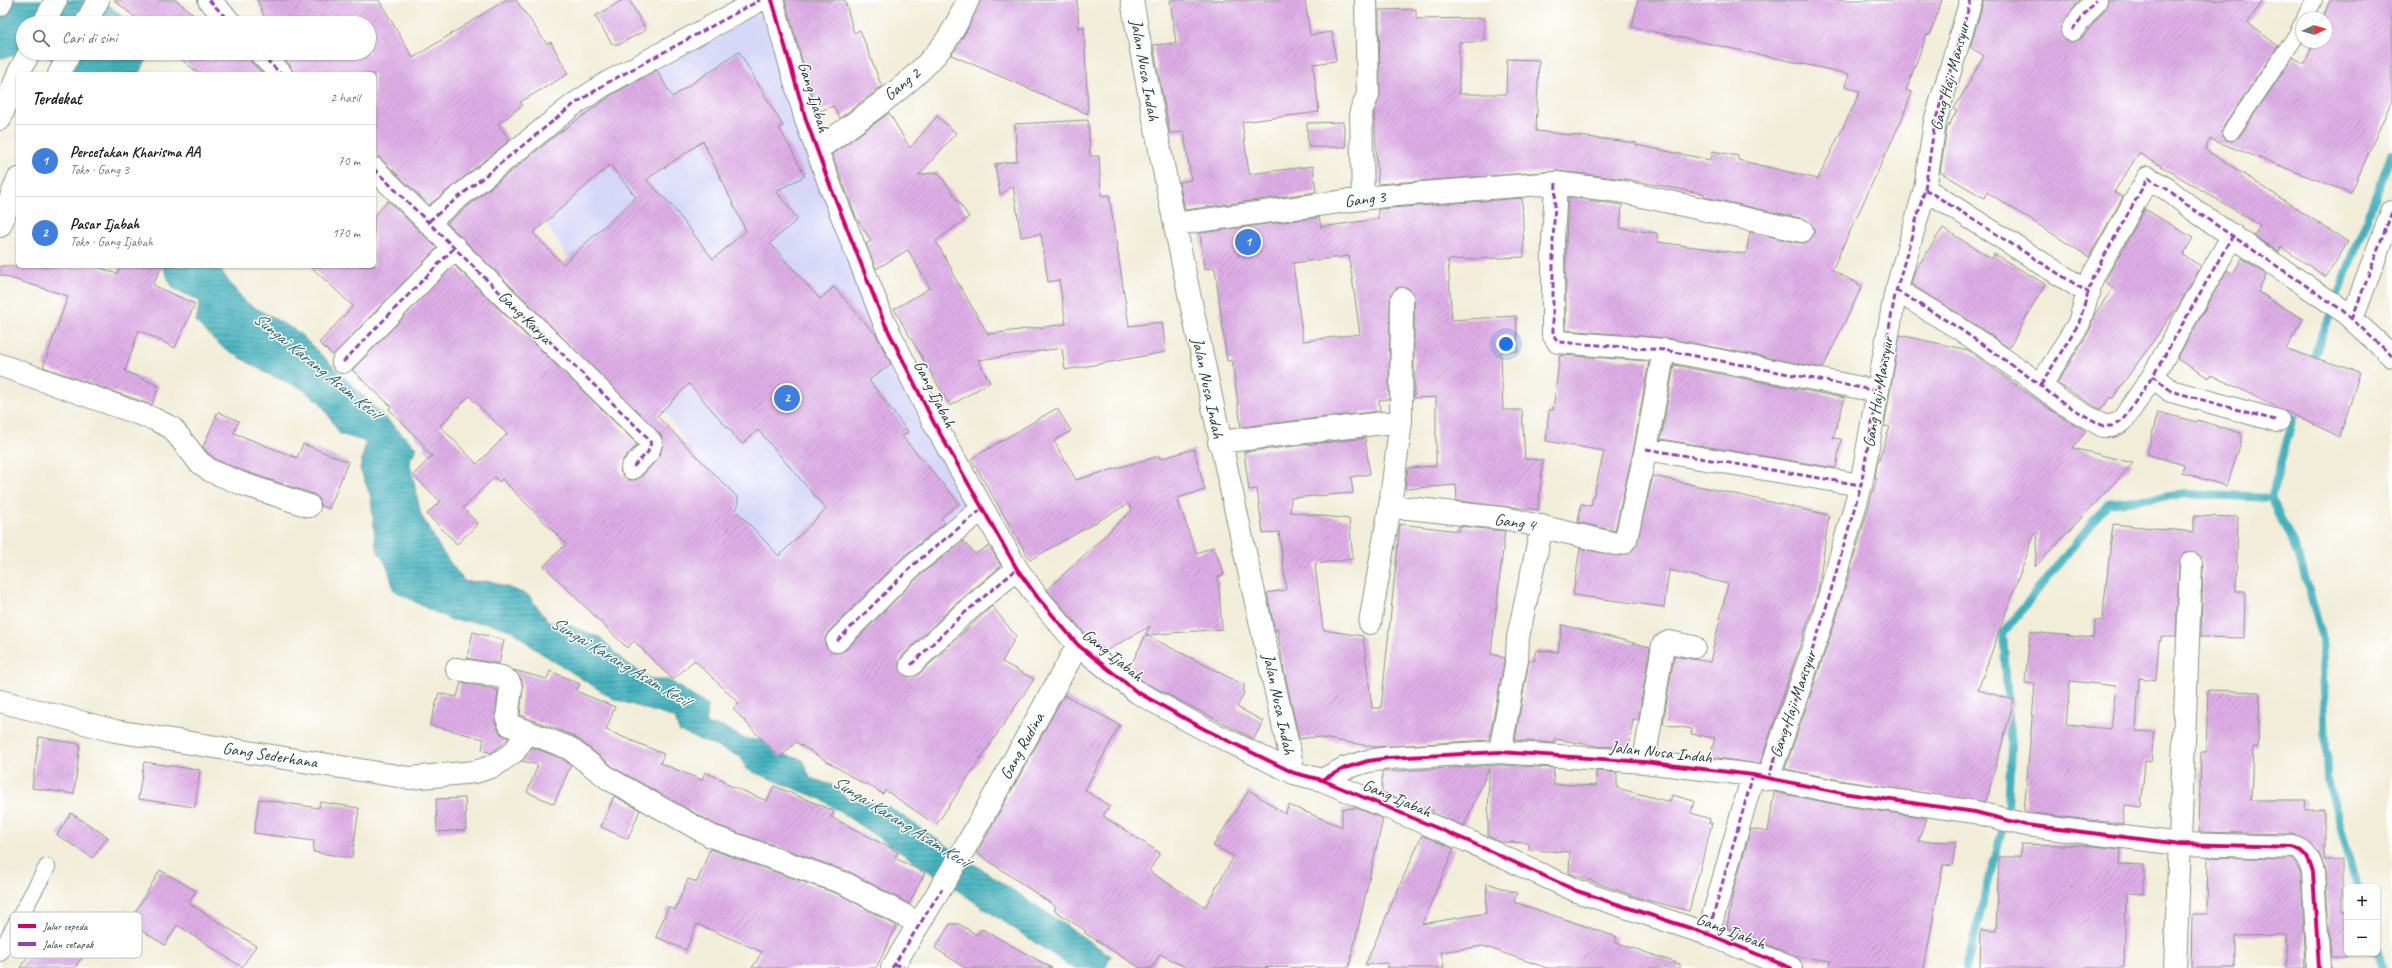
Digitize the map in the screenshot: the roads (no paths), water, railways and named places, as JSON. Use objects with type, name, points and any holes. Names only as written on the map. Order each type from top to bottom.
[{"type":"main road","points":[[0,5],[2,0]]},
{"type":"main road","points":[[48,16],[56,0]]},
{"type":"main road","points":[[90,16],[98,0]]},
{"type":"main road","points":[[209,0],[224,16]]},
{"type":"main road","points":[[429,221],[573,105],[607,83],[760,0]]},
{"type":"main road","name":"Gang Ijabah","points":[[772,0],[817,150],[884,322],[934,423],[1017,569],[1038,598],[1078,645],[1137,692],[1204,729],[1294,773],[1322,780],[1577,891],[1708,934],[1791,968]]},
{"type":"main road","name":"Gang 2","points":[[817,150],[914,76],[932,59],[948,38],[968,0]]},
{"type":"main road","name":"Jalan Nusa Indah","points":[[1132,0],[1174,224],[1219,442],[1294,773]]},
{"type":"main road","points":[[1363,199],[1361,110],[1368,95],[1366,0]]},
{"type":"main road","name":"Gang Haji Mansyur","points":[[1708,934],[1760,777],[1822,622],[1861,485],[1896,290],[1925,189],[1935,122],[1971,0]]},
{"type":"main road","points":[[2072,30],[2096,0]]},
{"type":"main road","points":[[60,72],[66,60]]},
{"type":"main road","points":[[267,60],[279,72]]},
{"type":"main road","points":[[0,119],[16,79]]},
{"type":"main road","name":"Gang Karya","points":[[376,171],[429,221],[651,443],[648,452],[632,468]]},
{"type":"main road","points":[[2040,385],[2079,323],[2093,276],[2148,178],[2168,189],[2340,310],[2392,356]]},
{"type":"main road","points":[[1556,183],[1553,241],[1555,340],[1567,344],[1664,350],[1877,391]]},
{"type":"main road","name":"Gang 3","points":[[1174,224],[1363,199],[1556,183],[1619,191],[1802,231]]},
{"type":"main road","points":[[0,226],[16,184]]},
{"type":"main road","points":[[1925,189],[2089,293]]},
{"type":"main road","points":[[2340,310],[2392,212]]},
{"type":"main road","points":[[1896,290],[1957,327],[2040,385],[2060,401],[2103,426],[2112,426],[2122,421],[2153,376],[2233,235]]},
{"type":"main road","points":[[343,362],[455,248]]},
{"type":"main road","points":[[1370,623],[1390,506],[1401,421],[1402,299]]},
{"type":"main road","points":[[1664,350],[1646,447],[1861,485]]},
{"type":"main road","points":[[0,365],[154,419],[172,428],[199,462],[211,471],[240,483],[309,506]]},
{"type":"main road","points":[[2153,376],[2171,391],[2278,421]]},
{"type":"main road","points":[[1219,442],[1401,421]]},
{"type":"main road","name":"Gang 4","points":[[1390,506],[1509,520],[1542,526],[1616,544],[1624,543],[1646,447]]},
{"type":"main road","points":[[837,641],[913,565],[982,509]]},
{"type":"main road","points":[[1500,752],[1517,659],[1518,637],[1542,526]]},
{"type":"main road","points":[[2175,968],[2191,564]]},
{"type":"main road","points":[[911,665],[961,616],[1017,569]]},
{"type":"main road","points":[[1644,762],[1663,645],[1669,642],[1694,647]]},
{"type":"main road","name":"Gang Rudina","points":[[918,923],[942,889],[966,848],[1078,645]]},
{"type":"main road","points":[[457,669],[502,677],[509,682],[512,688],[507,718],[510,725],[527,733],[569,748],[608,779],[711,836],[846,884],[918,923],[897,967]]},
{"type":"main road","name":"Gang Sederhana","points":[[0,701],[115,731],[410,778],[475,772],[494,766],[514,752],[527,733]]},
{"type":"main road","name":"Jalan Nusa Indah","points":[[1322,780],[1351,766],[1375,760],[1500,752],[1644,762],[1760,777],[1842,793],[1976,812],[2026,825],[2180,844],[2293,847],[2301,849],[2309,857],[2313,872],[2319,968]]},
{"type":"lane","points":[[2308,12],[2314,0]]},
{"type":"lane","points":[[2231,132],[2296,36]]},
{"type":"lane","points":[[22,912],[47,867]]},
{"type":"lane","points":[[0,953],[10,935]]},
{"type":"water","points":[[0,0],[103,0],[121,16],[16,16],[16,56],[0,58]]},
{"type":"water","points":[[55,60],[147,60],[139,72],[75,72]]},
{"type":"water","points":[[163,268],[219,268],[245,302],[298,332],[417,449],[409,460],[421,515],[443,553],[465,582],[490,581],[528,595],[549,622],[566,624],[601,638],[627,664],[652,680],[669,680],[708,706],[706,725],[723,727],[745,739],[761,740],[782,754],[803,760],[810,778],[832,785],[850,801],[861,801],[889,807],[1111,956],[1105,968],[1073,968],[821,799],[746,769],[741,757],[679,731],[675,718],[614,699],[535,649],[512,630],[487,623],[452,620],[428,609],[394,590],[388,568],[376,547],[371,497],[360,469],[366,442],[340,434],[321,403],[301,388],[266,373],[221,346],[196,322],[200,301],[173,288]]},
{"type":"waterway","points":[[2310,367],[2392,153]]},
{"type":"waterway","points":[[2271,498],[2297,404]]},
{"type":"waterway","name":"Sungai Karang Asam Kecil","points":[[1966,968],[2008,808],[2011,748],[2003,633],[2108,503],[2186,494],[2271,498],[2299,556],[2322,635],[2327,777],[2356,884]]},
{"type":"waterway","name":"Sungai Karang Asam Kecil","points":[[2380,956],[2384,968]]},
{"type":"place","name":"Percetakan Kharisma AA","points":[[1248,242]]},
{"type":"place","name":"Pasar Ijabah","points":[[787,398]]}]
